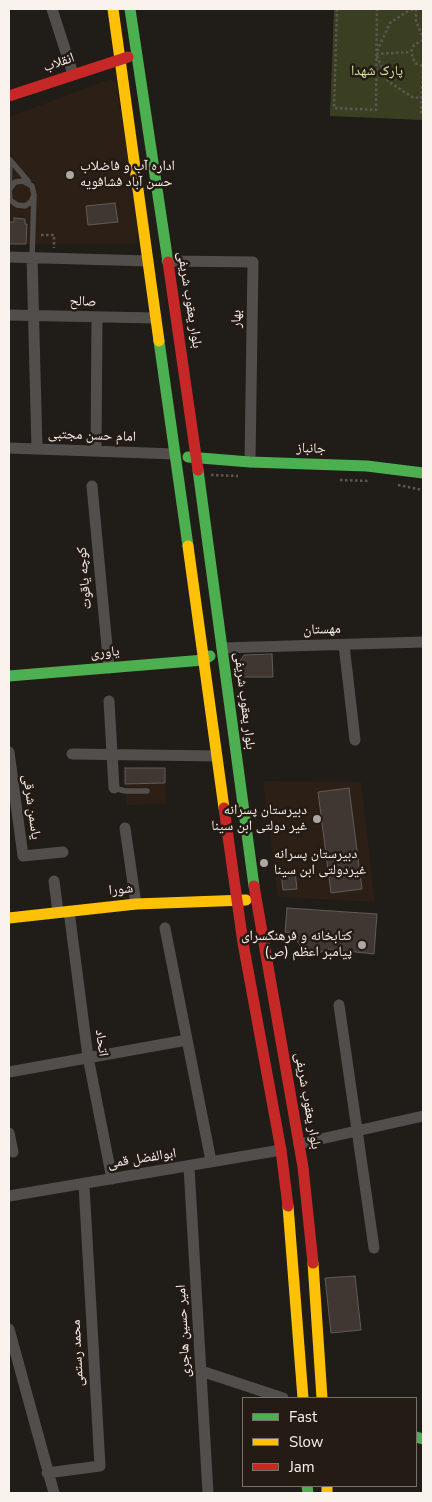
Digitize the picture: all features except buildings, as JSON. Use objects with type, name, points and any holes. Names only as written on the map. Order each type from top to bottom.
[{"type":"main road","points":[[113,9],[237,900],[280,1150],[292,1241],[304,1397]]},
{"type":"main road","name":"بلوار یعقوب شریفی","points":[[130,9],[197,460],[247,844],[300,1144],[315,1287],[322,1397]]},
{"type":"main road","name":"انقلاب","points":[[9,96],[120,58],[136,56]]},
{"type":"main road","name":"جانباز","points":[[175,454],[197,460],[367,466],[423,473]]},
{"type":"main road","points":[[204,660],[222,648]]},
{"type":"main road","name":"یاوری","points":[[9,676],[204,660]]},
{"type":"main road","name":"شورا","points":[[9,918],[136,904],[257,900]]},
{"type":"street","points":[[52,9],[73,74]]},
{"type":"street","points":[[9,257],[148,261]]},
{"type":"street","points":[[32,257],[37,449]]},
{"type":"street","name":"بهار","points":[[167,261],[253,262],[250,462]]},
{"type":"street","name":"صالح","points":[[9,315],[156,318]]},
{"type":"street","points":[[96,317],[96,451]]},
{"type":"street","name":"امام حسن مجتبی","points":[[9,448],[175,454]]},
{"type":"street","name":"کوچه یاقوت","points":[[92,486],[109,668]]},
{"type":"street","name":"مهستان","points":[[222,648],[423,642]]},
{"type":"street","points":[[344,644],[355,740]]},
{"type":"street","points":[[109,700],[114,788]]},
{"type":"street","name":"یاسمن شرقی","points":[[9,752],[23,856],[63,852]]},
{"type":"street","points":[[72,754],[217,756]]},
{"type":"street","points":[[125,828],[136,904]]},
{"type":"street","name":"اتحاد","points":[[54,881],[64,911],[88,1057],[112,1179]]},
{"type":"street","points":[[165,928],[211,1161]]},
{"type":"street","points":[[339,1005],[359,1131],[374,1248]]},
{"type":"street","points":[[9,1072],[186,1040]]},
{"type":"street","points":[[300,1144],[423,1116]]},
{"type":"street","points":[[9,1132],[13,1152]]},
{"type":"street","name":"ابوالفضل قمی","points":[[9,1196],[84,1185],[280,1150]]},
{"type":"street","name":"امیر حسین هاجری","points":[[189,1167],[208,1493]]},
{"type":"street","name":"محمد رستمی","points":[[47,1473],[100,1466],[84,1185]]},
{"type":"street","points":[[9,1329],[54,1493]]},
{"type":"street","points":[[201,1371],[280,1397]]},
{"type":"lane","points":[[9,160],[32,186],[34,195],[32,257]]},
{"type":"lane","points":[[9,160],[10,200],[16,205],[33,210]]},
{"type":"lane","points":[[9,190],[15,182],[23,181],[32,186]]},
{"type":"lane","points":[[24,206],[31,202],[34,195]]},
{"type":"lane","points":[[114,788],[125,791],[147,791]]},
{"type":"path","points":[[337,9],[334,108],[376,110],[376,9]]},
{"type":"path","points":[[422,98],[412,98],[388,81],[376,54],[390,23],[408,11],[416,9],[416,21],[423,39],[414,45],[411,52],[413,60],[423,66],[422,98],[421,115],[423,115]]},
{"type":"path","points":[[376,54],[411,52]]},
{"type":"path","points":[[51,235],[54,235],[54,241]]},
{"type":"path","points":[[199,475],[247,476]]},
{"type":"path","points":[[332,480],[379,482]]},
{"type":"path","points":[[397,485],[423,490]]},
{"type":"shaded area","name":"اداره آب و فاضلاب حسن آباد فشافویه","points":[[110,79],[116,83],[140,233],[135,244],[9,244],[9,117]]},
{"type":"shaded area","points":[[125,768],[165,768],[166,804],[126,805]]},
{"type":"shaded area","name":"دبیرستان پسرانه غیر دولتی ابن سینا","points":[[263,781],[361,782],[375,902],[278,897]]},
{"type":"green space","name":"پارک شهدا","points":[[334,9],[423,9],[423,120],[330,116]]},
{"type":"traffic: fast","points":[[130,9],[168,262]]},
{"type":"traffic: fast","points":[[159,341],[188,546]]},
{"type":"traffic: fast","points":[[188,457],[250,462],[367,466],[423,473]]},
{"type":"traffic: fast","points":[[198,470],[254,886]]},
{"type":"traffic: fast","points":[[9,676],[204,660],[210,656]]},
{"type":"traffic: fast","points":[[417,1437],[423,1439]]},
{"type":"traffic: fast","points":[[307,1487],[308,1493]]},
{"type":"traffic: slow","points":[[113,9],[159,341]]},
{"type":"traffic: slow","points":[[188,546],[224,808]]},
{"type":"traffic: slow","points":[[9,918],[136,904],[246,900]]},
{"type":"traffic: slow","points":[[288,1206],[303,1397]]},
{"type":"traffic: slow","points":[[313,1263],[322,1397]]},
{"type":"traffic: slow","points":[[327,1487],[327,1493]]},
{"type":"traffic: jam","points":[[9,96],[128,57]]},
{"type":"traffic: jam","points":[[168,262],[198,470]]},
{"type":"traffic: jam","points":[[224,808],[243,943],[281,1150],[288,1206]]},
{"type":"traffic: jam","points":[[254,886],[303,1167],[313,1263]]},
{"type":"place","name":"اداره آب و فاضلاب حسن آباد فشافویه","points":[[70,175]]},
{"type":"place","name":"دبیرستان پسرانه غیر دولتی ابن سینا","points":[[317,819]]},
{"type":"place","name":"دبیرستان پسرانه غیردولتی ابن سینا","points":[[264,863]]},
{"type":"place","name":"کتابخانه و فرهنگسرای پیامبر اعظم (ص)","points":[[362,945]]}]
